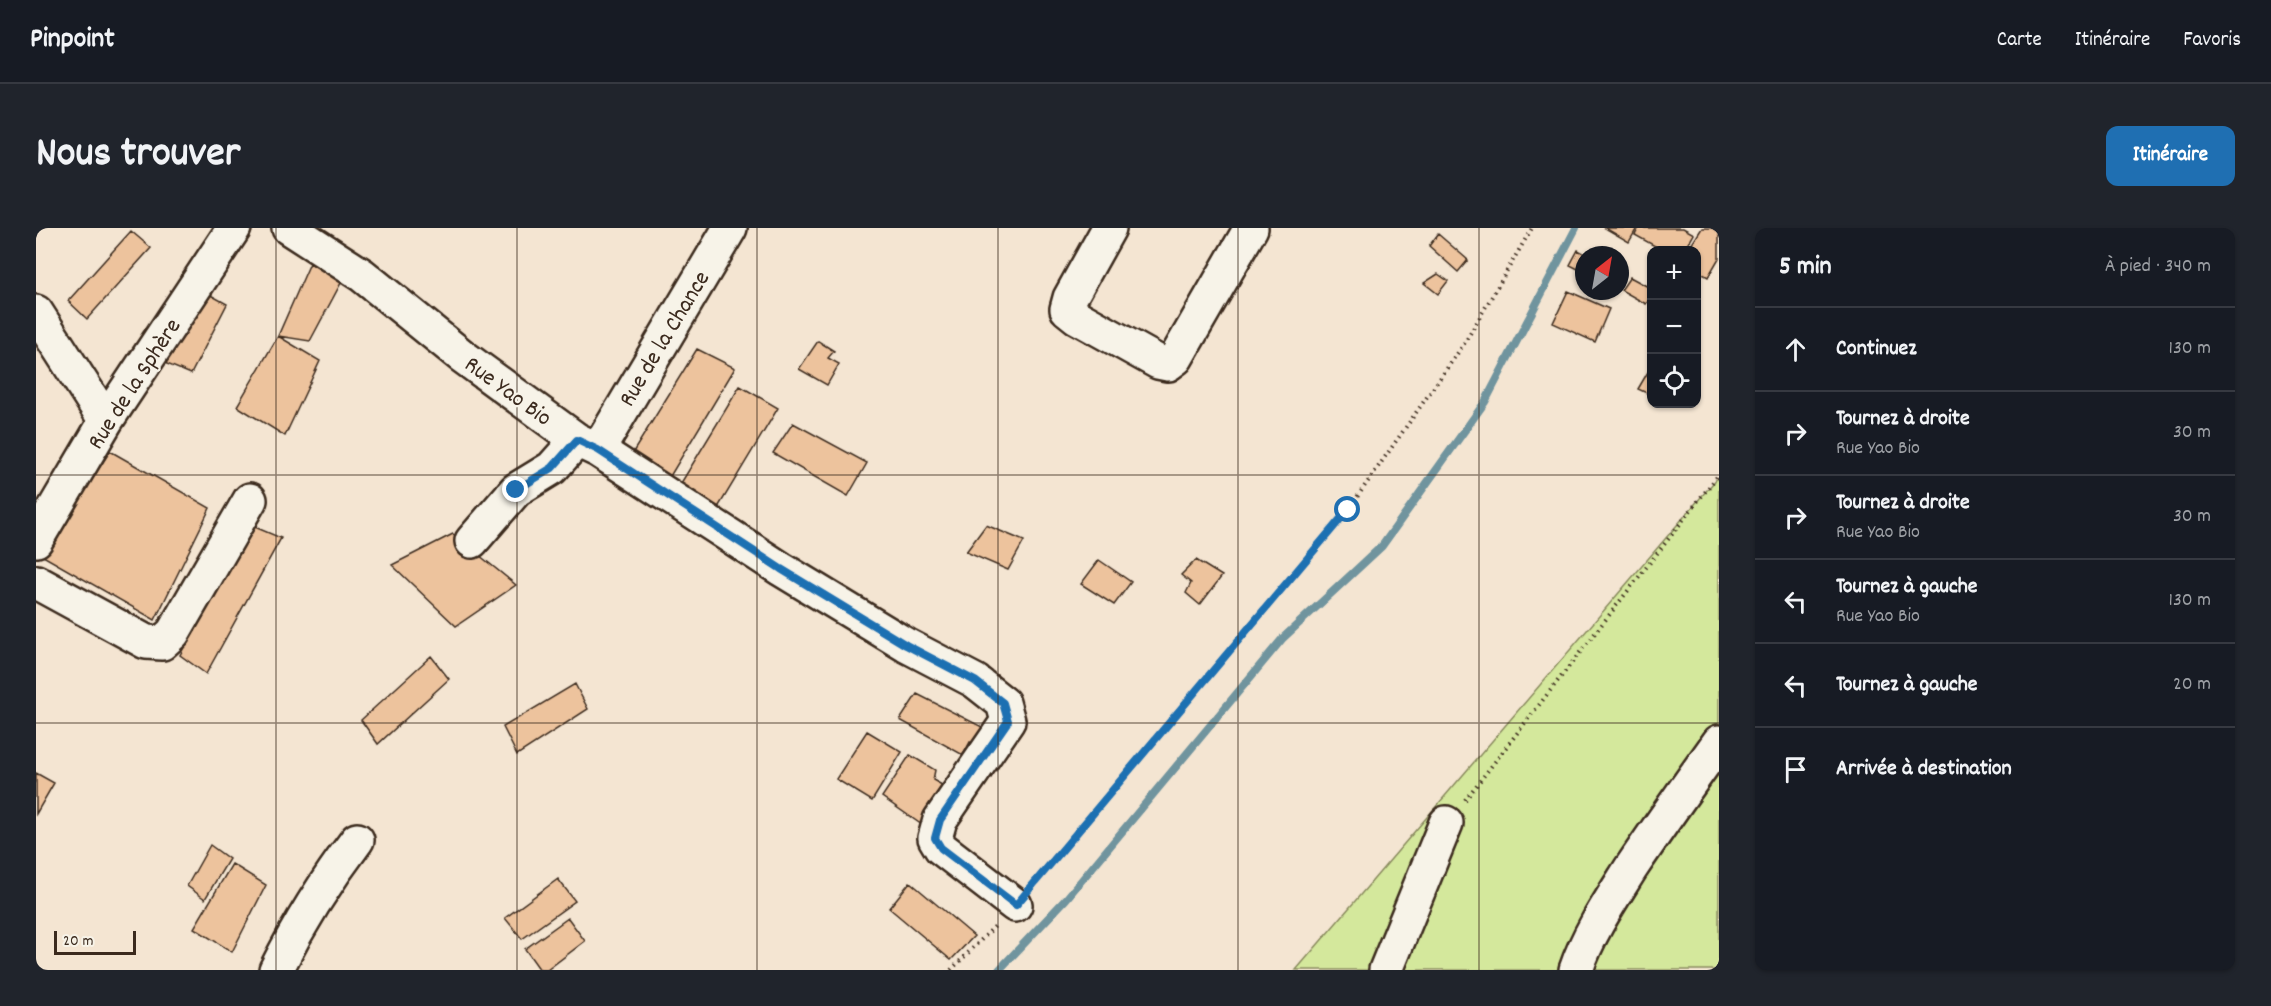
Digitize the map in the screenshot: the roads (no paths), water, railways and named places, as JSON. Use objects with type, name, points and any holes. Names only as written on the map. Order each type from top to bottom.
[{"type":"street","name":"Rue de la Sphère","points":[[36,540],[106,421],[234,228]]},
{"type":"street","name":"Rue Yao Bio","points":[[289,228],[362,275],[462,357],[587,445],[781,569],[906,645],[975,681],[1003,703],[1008,721],[940,820],[935,838],[941,848],[1016,905]]},
{"type":"street","name":"Rue de la Chance","points":[[472,541],[516,490],[587,445],[730,228]]},
{"type":"street","points":[[1109,228],[1070,298],[1067,309],[1077,317],[1158,362],[1168,364],[1176,358],[1251,228]]},
{"type":"street","points":[[36,312],[106,421]]},
{"type":"street","points":[[36,582],[146,642],[162,643],[174,633],[250,500]]},
{"type":"street","points":[[1576,970],[1610,901],[1663,820],[1719,742]]},
{"type":"street","points":[[1386,970],[1446,823]]},
{"type":"street","points":[[276,970],[292,938],[357,840]]},
{"type":"waterway","points":[[999,970],[1066,899],[1283,638],[1382,546],[1485,402],[1576,228]]}]
